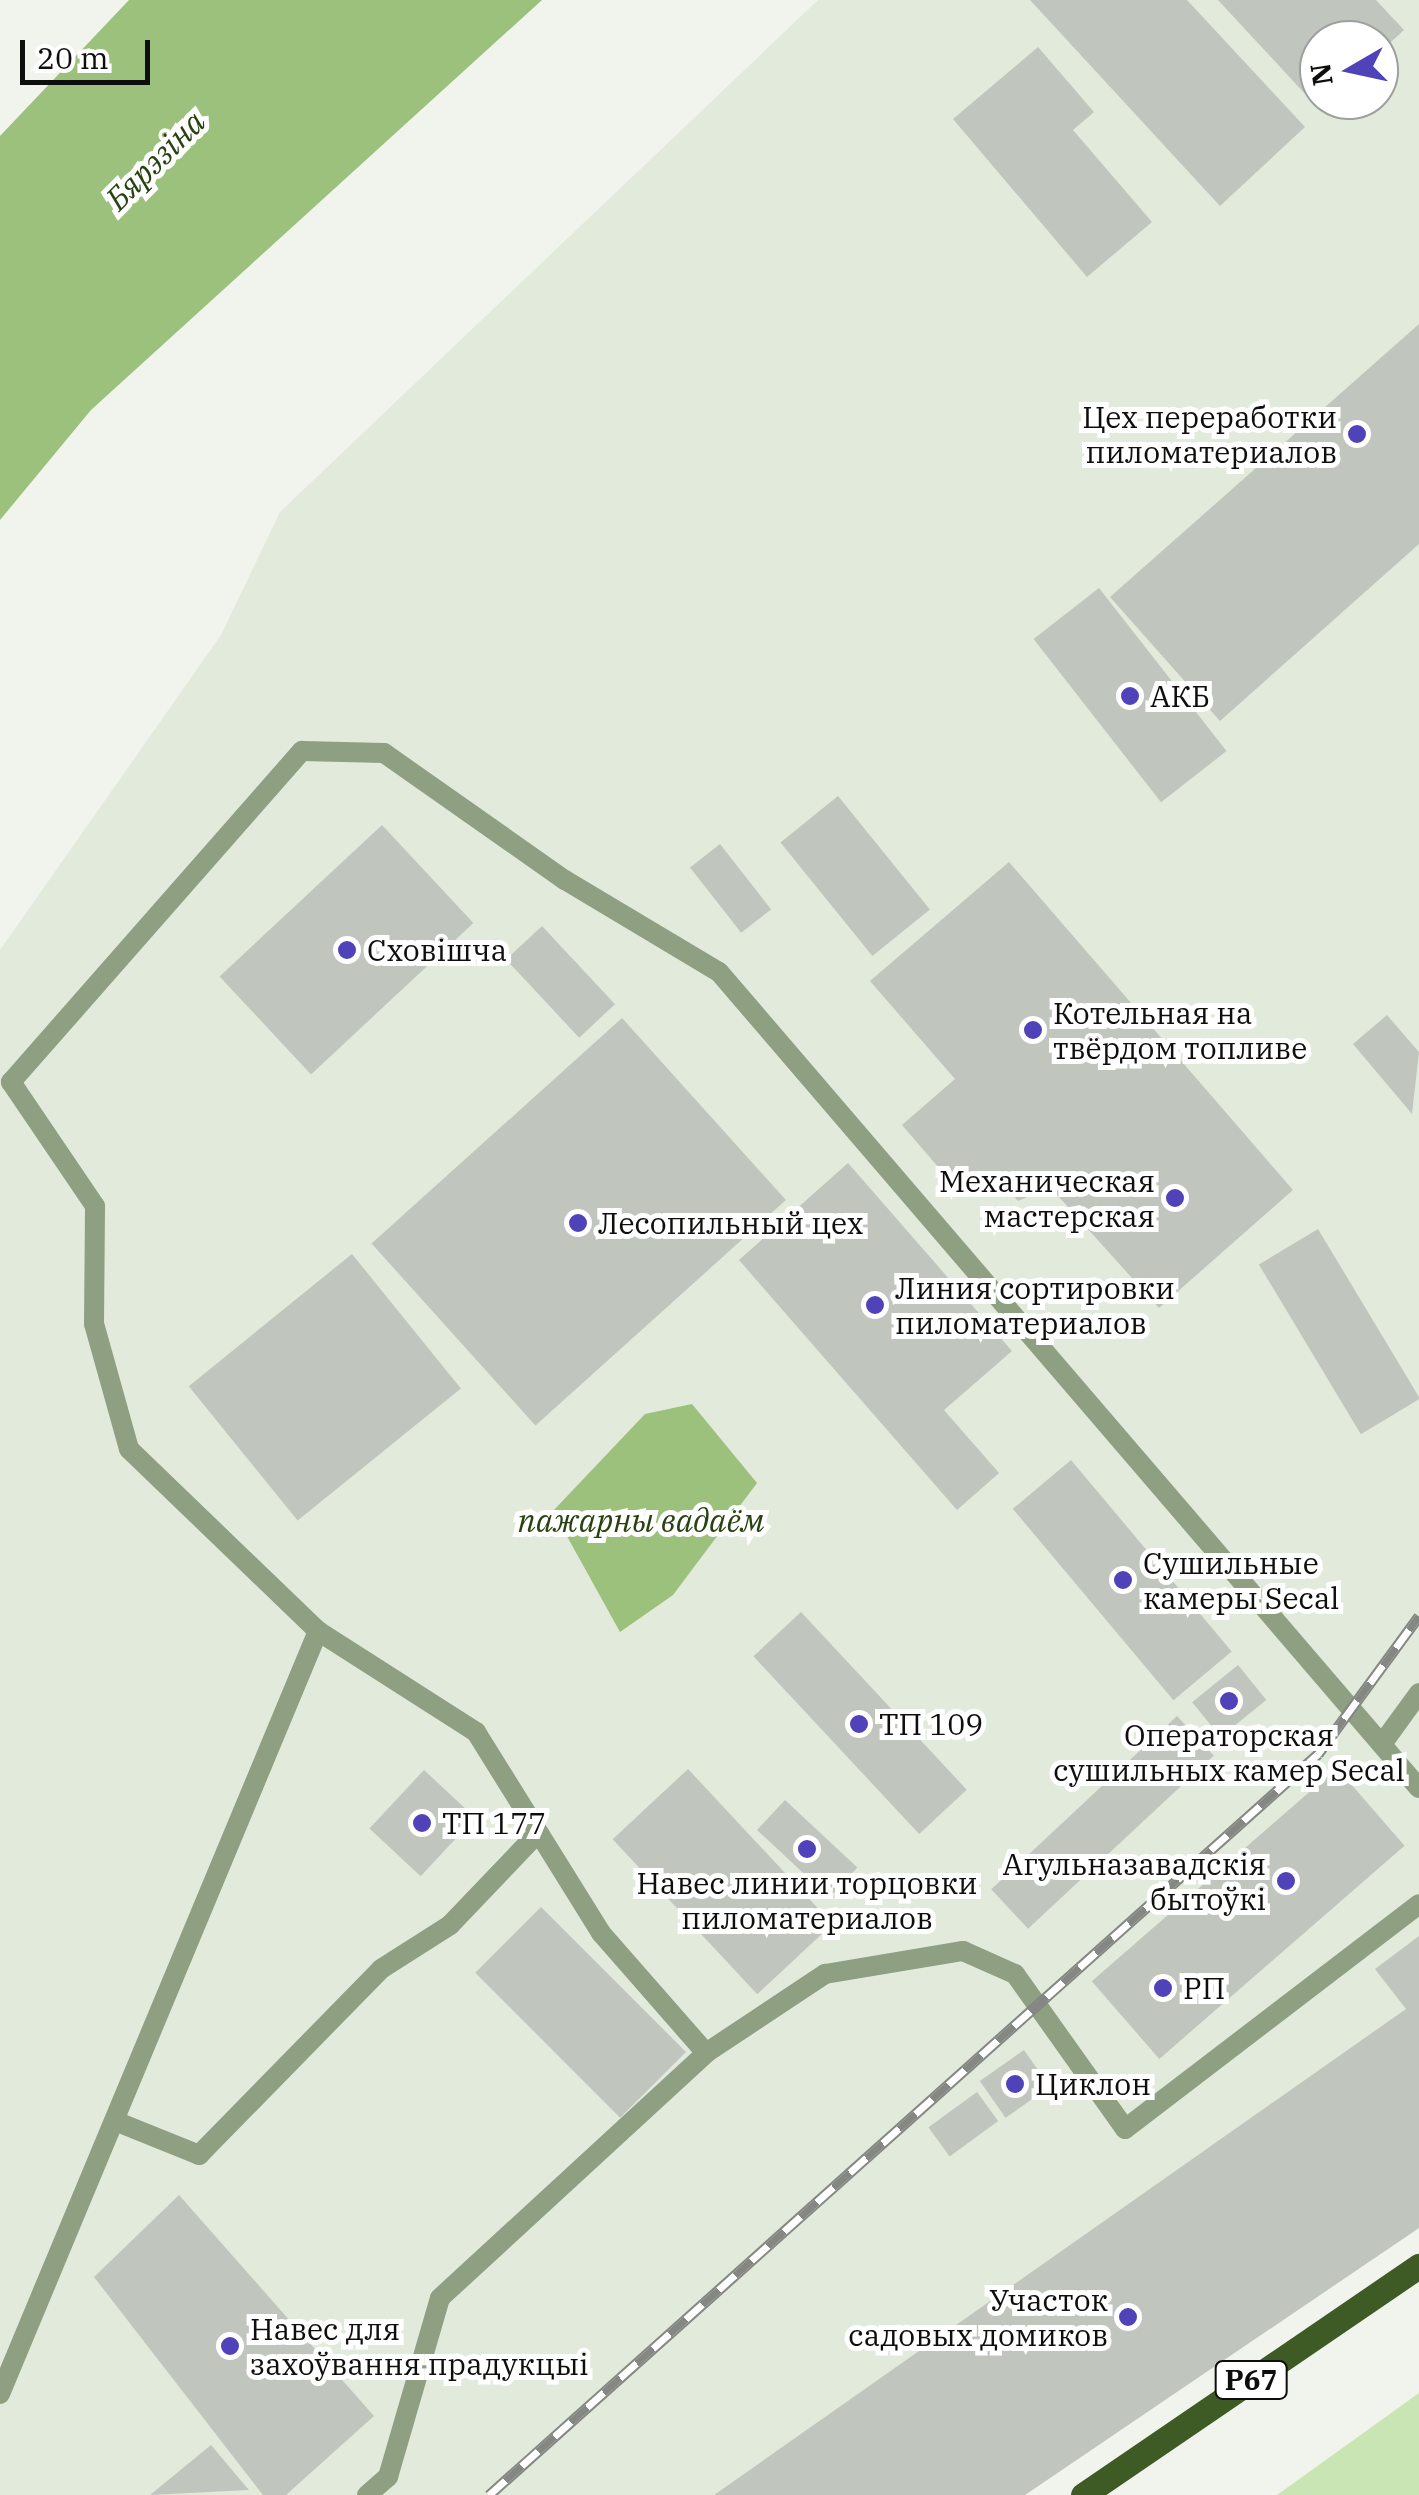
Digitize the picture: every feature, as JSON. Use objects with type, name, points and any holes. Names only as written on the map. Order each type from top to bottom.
[{"type":"main road","name":"Р67","points":[[1083,2495],[1419,2266]]},
{"type":"lane","points":[[706,2054],[600,1933],[476,1732],[318,1631],[129,1449],[94,1324],[95,1206],[11,1082],[302,751],[384,753],[564,880],[719,972],[1419,1788]]},
{"type":"lane","points":[[0,2394],[318,1631]]},
{"type":"lane","points":[[1382,1744],[1419,1693]]},
{"type":"lane","points":[[114,2120],[199,2155],[382,1969],[450,1925],[538,1833]]},
{"type":"lane","points":[[366,2495],[388,2477],[440,2298],[706,2054],[824,1974],[963,1951],[1016,1974],[1125,2129],[1419,1904]]},
{"type":"shaded area","points":[[818,0],[1419,0],[1419,2228],[1025,2495],[0,2495],[0,950],[221,635],[280,512]]},
{"type":"shaded area","points":[[1419,2393],[1419,2495],[1277,2495]]},
{"type":"water","name":"Бярэзіна","points":[[129,0],[542,0],[91,410],[0,520],[0,136]]},
{"type":"water","name":"пажарны вадаём","points":[[692,1404],[757,1483],[673,1595],[620,1632],[553,1511],[645,1414]]},
{"type":"building","points":[[1030,0],[1187,0],[1305,127],[1220,206]]},
{"type":"building","points":[[1218,0],[1376,0],[1395,20],[1299,20],[1299,87]]},
{"type":"building","points":[[1038,47],[1094,112],[1073,130],[1152,222],[1087,277],[953,119]]},
{"type":"building","name":"Цех переработки пиломатериалов","points":[[1419,324],[1419,544],[1220,721],[1110,597]]},
{"type":"building","name":"АКБ","points":[[1099,588],[1226,751],[1161,802],[1034,639]]},
{"type":"building","points":[[838,796],[930,909],[872,956],[780,843]]},
{"type":"building","name":"Сховішча","points":[[382,825],[473,923],[311,1074],[220,976]]},
{"type":"building","points":[[720,844],[771,909],[741,933],[690,867]]},
{"type":"building","name":"Котельная на твёрдом топливе","points":[[1009,862],[1293,1190],[1159,1308],[1050,1187],[1018,1201],[991,1171],[963,1196],[902,1125],[955,1079],[870,981]]},
{"type":"building","points":[[542,926],[615,1004],[579,1038],[506,959]]},
{"type":"building","points":[[1387,1015],[1419,1052],[1412,1114],[1353,1044]]},
{"type":"building","name":"Лесопильный цех","points":[[622,1018],[786,1200],[535,1426],[372,1243]]},
{"type":"building","name":"Линия сортировки пиломатериалов","points":[[848,1163],[1012,1351],[944,1410],[999,1473],[957,1510],[739,1260]]},
{"type":"building","points":[[1318,1229],[1419,1397],[1361,1434],[1259,1265]]},
{"type":"building","points":[[352,1254],[461,1388],[298,1521],[189,1386]]},
{"type":"building","name":"Сушильные камеры Secal","points":[[1071,1460],[1232,1652],[1173,1700],[1013,1509]]},
{"type":"building","name":"ТП 109","points":[[801,1612],[967,1790],[919,1834],[753,1656]]},
{"type":"building","name":"Операторская сушильных камер Secal","points":[[1238,1665],[1266,1700],[1220,1737],[1192,1702]]},
{"type":"building","points":[[1177,1716],[1214,1755],[1028,1929],[991,1889]]},
{"type":"building","name":"Агульназавадскія бытоўкі","points":[[1337,1768],[1405,1846],[1159,2059],[1092,1981]]},
{"type":"building","points":[[688,1769],[833,1924],[757,1994],[613,1839]]},
{"type":"building","name":"ТП 177","points":[[424,1770],[475,1818],[421,1876],[369,1829]]},
{"type":"building","name":"Навес линии торцовки пиломатериалов","points":[[785,1800],[857,1868],[829,1898],[757,1830]]},
{"type":"building","points":[[541,1907],[686,2052],[620,2118],[475,1973]]},
{"type":"building","name":"Участок садовых домиков","points":[[1419,1936],[1419,2228],[1025,2495],[714,2495],[1406,2009],[1375,1969]]},
{"type":"building","name":"Циклон","points":[[1024,2050],[1050,2087],[1006,2118],[980,2081]]},
{"type":"building","name":"Циклон","points":[[977,2092],[998,2121],[950,2156],[928,2127]]},
{"type":"building","name":"Навес для захоўвання прадукцыі","points":[[179,2195],[374,2416],[286,2495],[263,2495],[94,2277]]},
{"type":"building","points":[[211,2445],[249,2490],[150,2495]]},
{"type":"railway","points":[[489,2495],[1318,1754],[1419,1616]]},
{"type":"place","name":"Цех переработки пиломатериалов","points":[[1357,434]]},
{"type":"place","name":"АКБ","points":[[1130,696]]},
{"type":"place","name":"Сховішча","points":[[347,950]]},
{"type":"place","name":"Котельная на твёрдом топливе","points":[[1033,1030]]},
{"type":"place","name":"Механическая мастерская","points":[[1175,1198]]},
{"type":"place","name":"Лесопильный цех","points":[[578,1223]]},
{"type":"place","name":"Линия сортировки пиломатериалов","points":[[875,1305]]},
{"type":"place","name":"Сушильные камеры Secal","points":[[1123,1580]]},
{"type":"place","name":"Операторская сушильных камер Secal","points":[[1229,1701]]},
{"type":"place","name":"ТП 109","points":[[859,1724]]},
{"type":"place","name":"ТП 177","points":[[422,1823]]},
{"type":"place","name":"Навес линии торцовки пиломатериалов","points":[[807,1849]]},
{"type":"place","name":"Агульназавадскія бытоўкі","points":[[1286,1881]]},
{"type":"place","name":"РП","points":[[1163,1988]]},
{"type":"place","name":"Циклон","points":[[1015,2084]]},
{"type":"place","name":"Участок садовых домиков","points":[[1128,2317]]},
{"type":"place","name":"Навес для захоўвання прадукцыі","points":[[230,2346]]}]
